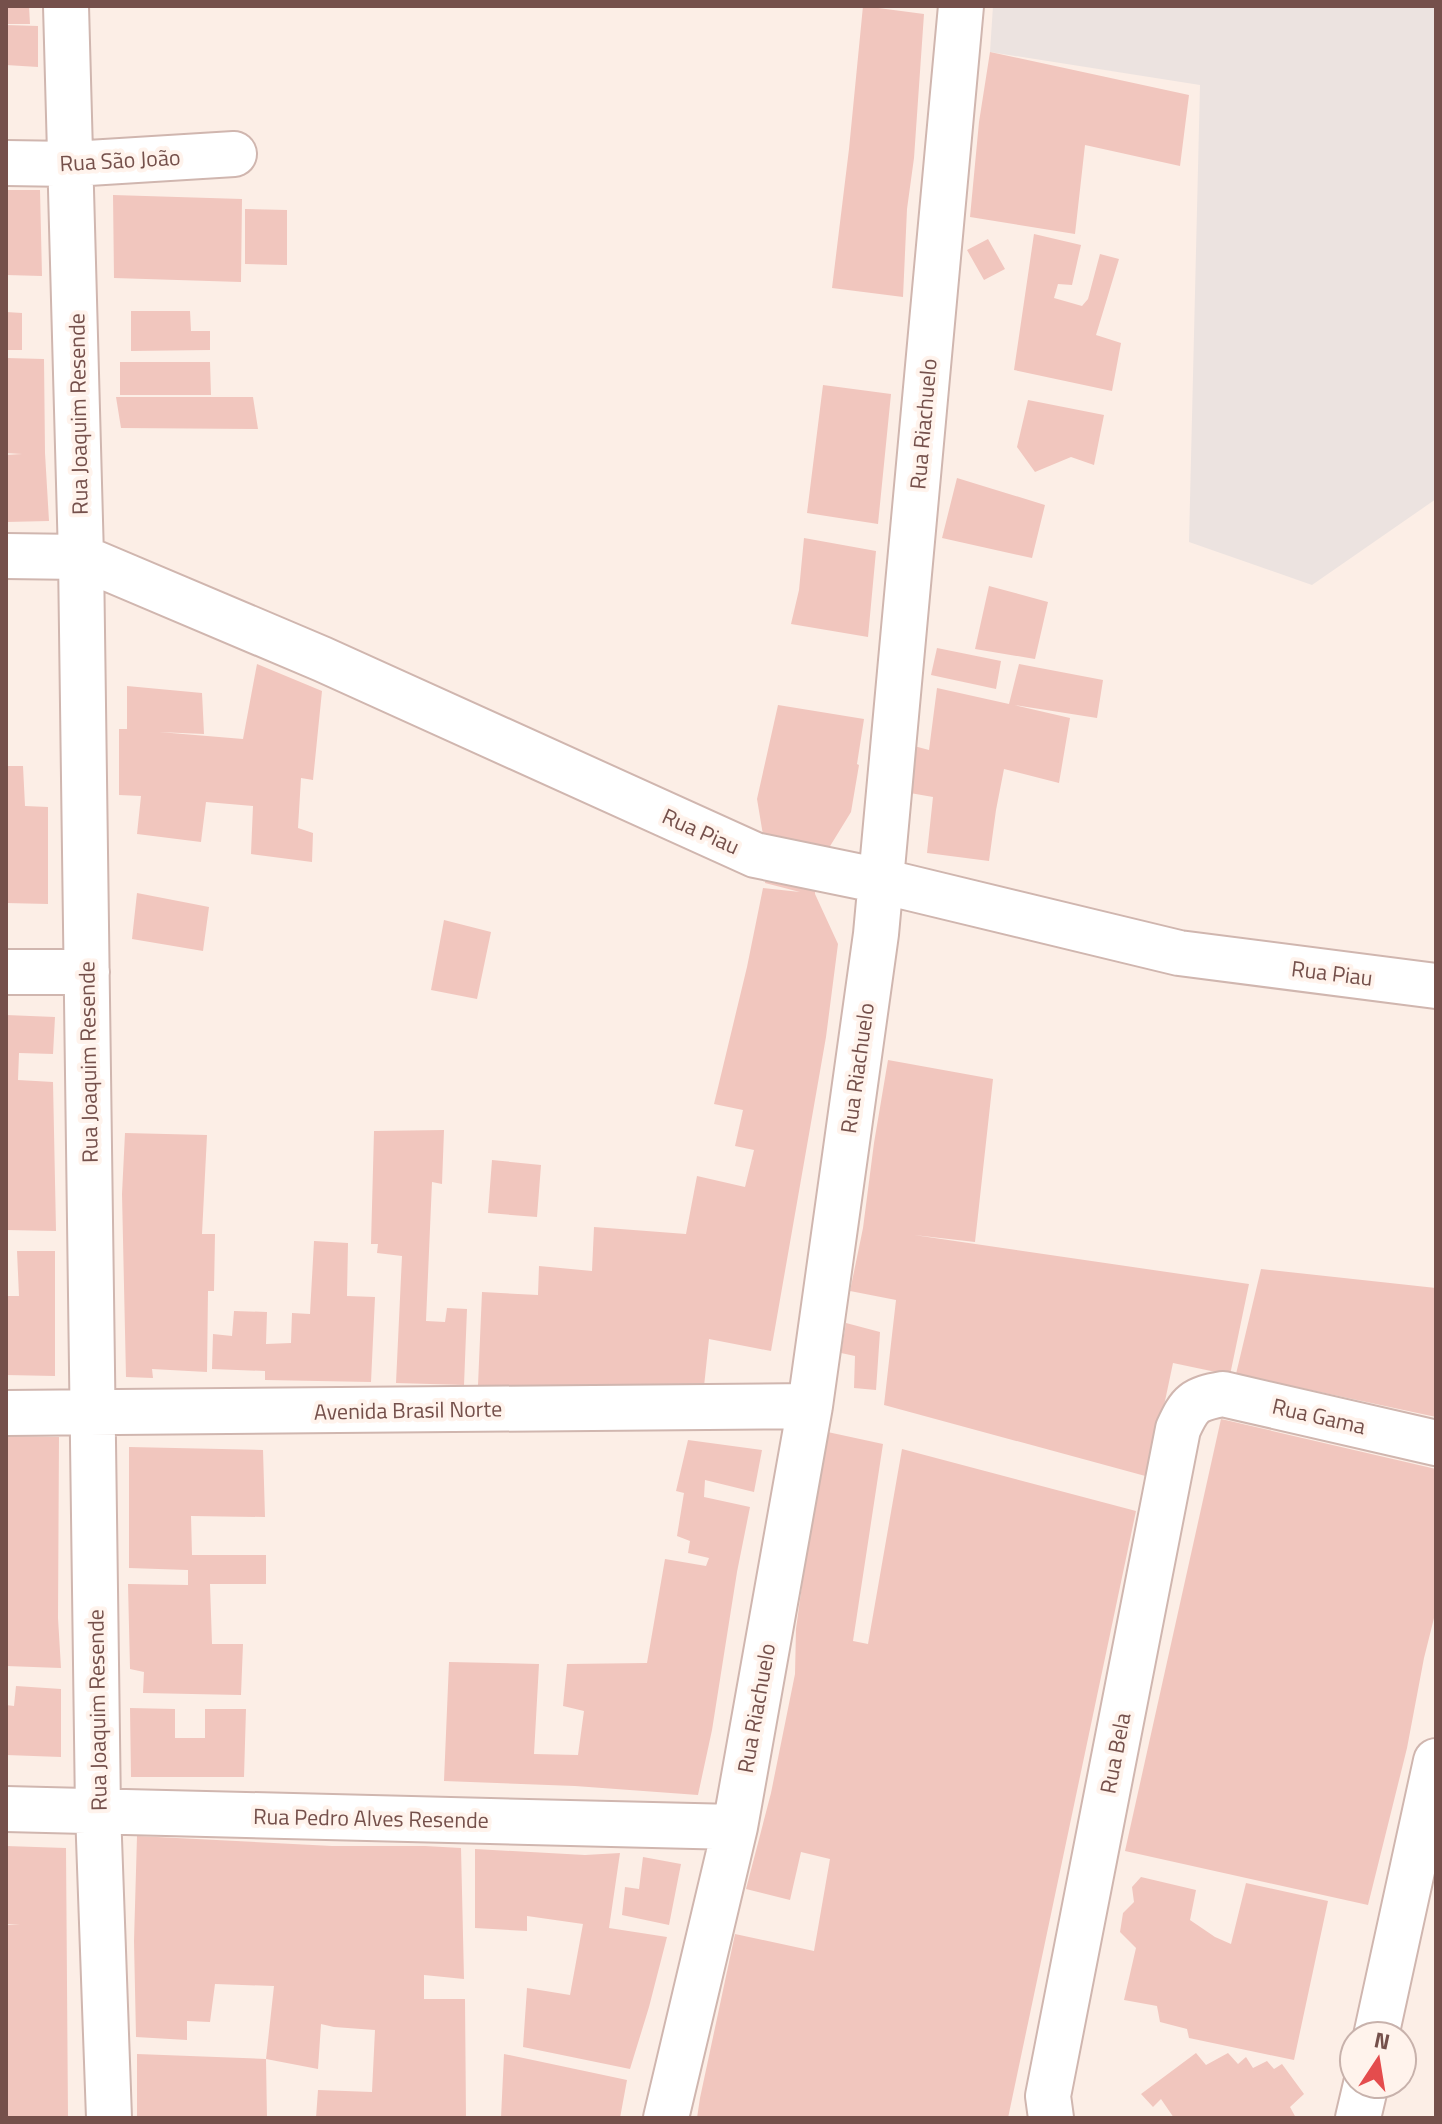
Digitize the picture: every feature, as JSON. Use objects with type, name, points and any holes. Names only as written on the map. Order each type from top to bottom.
[{"type":"street","name":"Rua Joaquim Resende","points":[[66,6],[81,557],[98,1811],[109,2118]]},
{"type":"street","name":"Rua Riachuelo","points":[[666,2118],[735,1827],[810,1406],[876,934],[961,6]]},
{"type":"street","name":"Rua São João","points":[[6,163],[72,164],[234,154]]},
{"type":"street","name":"Rua Piau","points":[[6,556],[81,557],[322,659],[755,855],[881,881],[1179,953],[1436,986]]},
{"type":"street","points":[[6,972],[87,972]]},
{"type":"street","name":"Rua Gama","points":[[1202,1397],[1223,1394],[1436,1443]]},
{"type":"street","name":"Rua Bela","points":[[1051,2118],[1048,2096],[1178,1429],[1186,1411],[1202,1397]]},
{"type":"street","name":"Avenida Brasil Norte","points":[[6,1413],[810,1406]]},
{"type":"street","points":[[1381,2020],[1422,1897],[1436,1761]]},
{"type":"street","name":"Rua Pedro Alves Resende","points":[[6,1809],[735,1827]]},
{"type":"shaded area","points":[[993,6],[1436,6],[1436,499],[1312,585],[1189,542],[1200,85],[990,52]]},
{"type":"building","points":[[6,6],[29,6],[30,24],[6,24]]},
{"type":"building","points":[[863,6],[924,14],[914,158],[907,209],[903,297],[832,288]]},
{"type":"building","points":[[6,25],[38,26],[38,67],[6,65]]},
{"type":"building","points":[[990,52],[1189,95],[1180,166],[1085,145],[1075,234],[970,217],[979,122]]},
{"type":"building","points":[[6,190],[40,190],[42,276],[6,275]]},
{"type":"building","points":[[113,195],[242,199],[241,282],[114,278]]},
{"type":"building","points":[[245,209],[287,210],[287,265],[245,264]]},
{"type":"building","points":[[1034,234],[1081,245],[1072,285],[1058,284],[1054,298],[1082,306],[1088,299],[1100,254],[1119,259],[1096,335],[1121,343],[1112,391],[1014,370]]},
{"type":"building","points":[[988,239],[1005,269],[984,280],[967,250]]},
{"type":"building","points":[[131,311],[190,311],[191,331],[210,331],[210,350],[131,351]]},
{"type":"building","points":[[6,312],[22,313],[22,350],[6,350]]},
{"type":"building","points":[[6,358],[44,359],[49,521],[6,522],[6,455],[22,454],[6,453]]},
{"type":"building","points":[[120,362],[210,362],[211,395],[120,395]]},
{"type":"building","points":[[823,385],[891,394],[878,524],[807,513]]},
{"type":"building","points":[[116,397],[253,397],[258,429],[121,428]]},
{"type":"building","points":[[1028,400],[1104,415],[1094,465],[1071,457],[1035,472],[1017,447]]},
{"type":"building","points":[[957,478],[1045,505],[1032,558],[942,538]]},
{"type":"building","points":[[804,538],[876,551],[868,637],[791,624],[799,590]]},
{"type":"building","points":[[989,586],[1048,602],[1035,659],[975,649]]},
{"type":"building","points":[[937,648],[1001,661],[996,689],[931,675]]},
{"type":"building","points":[[257,664],[322,691],[313,780],[301,778],[298,828],[313,833],[312,862],[251,854],[253,806],[206,802],[201,842],[137,834],[141,796],[119,795],[119,729],[127,729],[127,686],[202,693],[204,734],[159,732],[243,739]]},
{"type":"building","points":[[1019,664],[1103,680],[1097,718],[1014,705],[1070,718],[1059,783],[1004,769],[989,861],[927,853],[933,797],[910,793],[914,746],[929,750],[937,688],[1009,704]]},
{"type":"building","points":[[778,705],[864,719],[851,812],[816,869],[815,894],[838,944],[826,1037],[771,1351],[709,1339],[703,1396],[478,1385],[482,1292],[538,1295],[539,1266],[592,1271],[594,1227],[686,1234],[697,1176],[745,1187],[754,1150],[735,1146],[743,1110],[714,1104],[763,888],[800,892],[765,883],[768,865],[757,799]]},
{"type":"building","points":[[6,766],[23,766],[25,806],[48,807],[48,904],[6,903]]},
{"type":"building","points":[[137,893],[209,907],[203,951],[132,939]]},
{"type":"building","points":[[444,920],[491,932],[477,999],[431,990]]},
{"type":"building","points":[[6,1015],[55,1017],[53,1054],[19,1053],[18,1080],[53,1082],[56,1231],[6,1230]]},
{"type":"building","points":[[888,1060],[993,1079],[975,1242],[914,1235],[1249,1284],[1230,1375],[1173,1363],[1149,1477],[884,1405],[896,1300],[850,1291],[863,1228]]},
{"type":"building","points":[[444,1130],[442,1184],[432,1182],[426,1321],[445,1322],[447,1308],[467,1309],[464,1385],[396,1383],[402,1256],[377,1253],[378,1244],[371,1244],[374,1131]]},
{"type":"building","points":[[125,1133],[207,1135],[202,1234],[215,1234],[214,1291],[208,1291],[207,1372],[152,1369],[153,1378],[126,1377],[122,1194]]},
{"type":"building","points":[[492,1160],[541,1165],[537,1217],[488,1213]]},
{"type":"building","points":[[314,1241],[348,1243],[347,1296],[375,1297],[371,1382],[265,1380],[265,1371],[212,1369],[213,1334],[232,1336],[234,1311],[267,1312],[266,1344],[291,1343],[292,1313],[310,1314]]},
{"type":"building","points":[[17,1251],[55,1251],[55,1376],[6,1375],[6,1296],[19,1296]]},
{"type":"building","points":[[1261,1269],[1436,1288],[1436,1417],[1236,1374]]},
{"type":"building","points":[[846,1323],[880,1332],[876,1390],[854,1388],[855,1356],[841,1353]]},
{"type":"building","points":[[1221,1419],[1436,1469],[1436,1610],[1407,1748],[1368,1905],[1125,1851]]},
{"type":"building","points":[[823,1431],[883,1444],[853,1641],[868,1644],[902,1449],[1136,1511],[1008,2118],[697,2118],[735,1934],[814,1951],[830,1859],[801,1852],[790,1900],[746,1889],[771,1793],[795,1674],[796,1629]]},
{"type":"building","points":[[6,1436],[59,1437],[58,1618],[61,1668],[6,1666]]},
{"type":"building","points":[[688,1440],[762,1450],[754,1492],[705,1480],[704,1497],[750,1507],[698,1795],[444,1781],[449,1662],[539,1664],[534,1754],[578,1755],[584,1711],[563,1706],[567,1664],[647,1663],[665,1559],[706,1566],[709,1558],[688,1553],[690,1541],[677,1536],[684,1493],[676,1491]]},
{"type":"building","points":[[129,1447],[263,1450],[265,1517],[191,1516],[192,1555],[266,1555],[266,1584],[210,1584],[212,1644],[243,1644],[241,1695],[143,1693],[144,1672],[130,1669],[128,1584],[188,1585],[188,1570],[129,1568]]},
{"type":"building","points":[[16,1686],[61,1689],[61,1757],[6,1755],[6,1705],[14,1706]]},
{"type":"building","points":[[130,1708],[175,1709],[175,1738],[205,1738],[205,1709],[246,1709],[244,1777],[131,1777]]},
{"type":"building","points":[[137,1836],[332,1846],[461,1848],[464,1979],[424,1975],[424,1999],[465,1999],[466,2118],[316,2118],[318,2090],[372,2092],[375,2030],[321,2024],[318,2069],[266,2059],[274,1986],[215,1984],[210,2022],[187,2021],[187,2040],[136,2037],[134,1941]]},
{"type":"building","points":[[6,1846],[66,1848],[68,2118],[6,2118],[6,1925],[20,1924],[6,1924]]},
{"type":"building","points":[[475,1849],[585,1855],[620,1853],[609,1928],[667,1937],[630,2069],[523,2047],[527,1988],[570,1995],[583,1924],[527,1916],[527,1931],[475,1928]]},
{"type":"building","points":[[643,1857],[681,1864],[669,1925],[622,1915],[625,1887],[639,1889]]},
{"type":"building","points":[[1141,1877],[1196,1890],[1190,1920],[1231,1944],[1246,1883],[1328,1901],[1294,2060],[1189,2038],[1187,2029],[1160,2022],[1157,2006],[1124,2000],[1136,1948],[1120,1932],[1123,1913],[1134,1902],[1132,1887]]},
{"type":"building","points":[[1196,2053],[1206,2065],[1228,2053],[1238,2064],[1246,2057],[1253,2068],[1267,2061],[1274,2069],[1282,2064],[1304,2094],[1290,2107],[1296,2118],[1174,2118],[1161,2099],[1153,2107],[1141,2094]]},
{"type":"building","points":[[137,2054],[266,2059],[267,2118],[137,2118]]},
{"type":"building","points":[[504,2054],[627,2080],[620,2118],[501,2118]]}]
